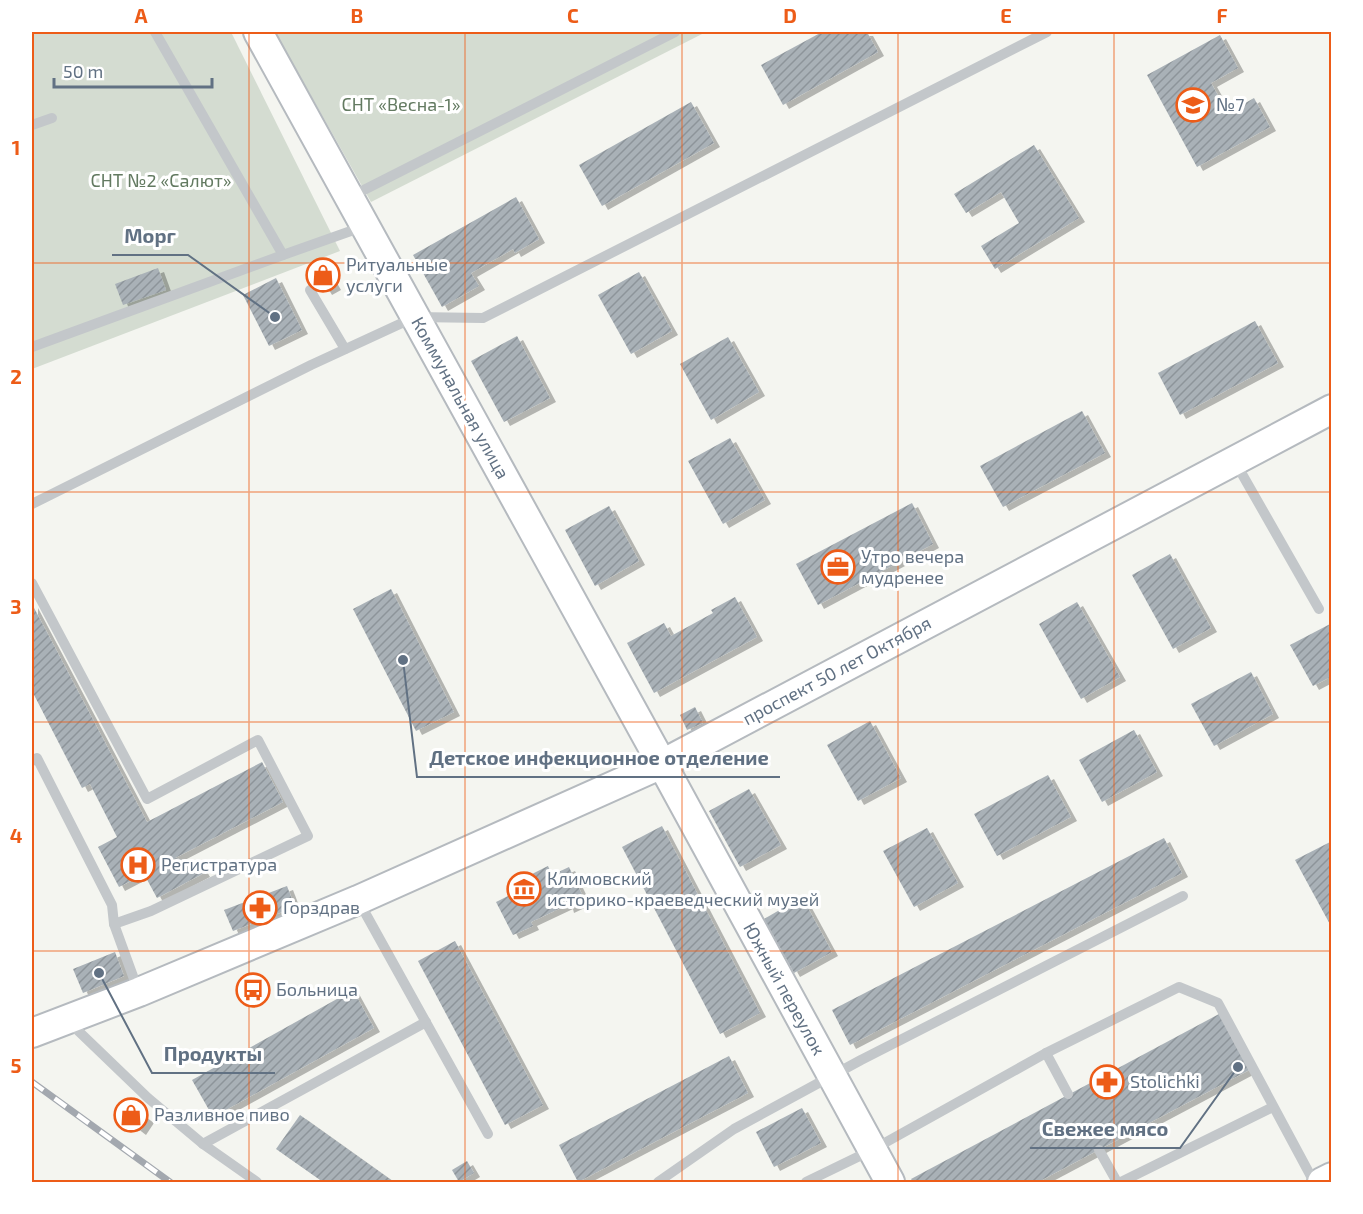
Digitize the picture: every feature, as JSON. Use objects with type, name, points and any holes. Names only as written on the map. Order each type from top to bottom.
[{"type":"main road","name":"Коммунальная улица","points":[[258,32],[662,764]]},
{"type":"main road","name":"проспект 50 лет Октября","points":[[32,1033],[139,992],[358,900],[662,764],[1332,409]]},
{"type":"main road","name":"Южный переулок","points":[[662,764],[890,1182]]},
{"type":"main road","points":[[1322,1182],[1332,1177]]},
{"type":"lane","points":[[155,32],[283,255]]},
{"type":"lane","points":[[350,197],[675,32]]},
{"type":"lane","points":[[32,504],[415,317],[483,318],[1047,32]]},
{"type":"lane","points":[[32,125],[52,118]]},
{"type":"lane","points":[[32,347],[365,225]]},
{"type":"lane","points":[[310,290],[345,350]]},
{"type":"lane","points":[[1234,460],[1319,609]]},
{"type":"lane","points":[[32,583],[147,799],[258,740],[308,836],[151,910],[114,924]]},
{"type":"lane","points":[[32,761],[37,758],[112,905],[114,924],[139,992]]},
{"type":"lane","points":[[658,1182],[734,1129],[832,1076],[1183,896]]},
{"type":"lane","points":[[358,900],[488,1134]]},
{"type":"lane","points":[[806,1182],[872,1150],[1046,1053],[1179,987],[1218,1003],[1314,1182]]},
{"type":"lane","points":[[67,1020],[148,1098],[203,1144],[257,1182]]},
{"type":"lane","points":[[203,1144],[426,1022]]},
{"type":"lane","points":[[1046,1053],[1068,1094]]},
{"type":"lane","points":[[1099,1150],[1119,1182],[1273,1107]]},
{"type":"green space","name":"СНТ №2 «Салют»","points":[[32,32],[231,32],[340,251],[32,369]]},
{"type":"green space","name":"СНТ «Весна-1»","points":[[275,32],[706,32],[371,202]]},
{"type":"building","points":[[822,32],[867,32],[878,52],[783,105],[761,65]]},
{"type":"building","name":"№7","points":[[1220,35],[1238,68],[1211,83],[1228,113],[1254,98],[1270,127],[1197,167],[1147,75]]},
{"type":"building","points":[[691,102],[714,143],[602,206],[579,165]]},
{"type":"building","points":[[1034,145],[1079,218],[995,269],[981,246],[1019,223],[1001,192],[966,213],[954,194]]},
{"type":"building","points":[[516,197],[539,239],[515,253],[513,249],[471,273],[479,286],[442,307],[413,255]]},
{"type":"building","name":"Ритуальные услуги","points":[[320,260],[335,286],[326,291],[311,265]]},
{"type":"building","points":[[158,268],[166,290],[123,305],[115,284]]},
{"type":"building","points":[[639,272],[672,331],[631,354],[598,295]]},
{"type":"building","points":[[276,278],[302,330],[269,346],[243,295]]},
{"type":"building","points":[[1255,321],[1278,363],[1180,415],[1158,373]]},
{"type":"building","points":[[517,336],[550,398],[504,422],[471,361]]},
{"type":"building","points":[[728,337],[759,392],[711,420],[680,364]]},
{"type":"building","points":[[1082,411],[1105,453],[1003,507],[980,466]]},
{"type":"building","points":[[730,438],[765,500],[723,524],[688,461]]},
{"type":"building","points":[[912,503],[933,544],[818,605],[796,564]]},
{"type":"building","points":[[609,506],[639,561],[595,586],[565,530]]},
{"type":"building","points":[[1170,554],[1211,628],[1173,649],[1132,575]]},
{"type":"building","points":[[391,589],[454,712],[416,731],[353,609]]},
{"type":"building","points":[[735,597],[757,637],[654,693],[627,643],[664,623],[671,636],[713,613],[711,610]]},
{"type":"building","points":[[1077,602],[1120,677],[1081,699],[1039,624]]},
{"type":"building","points":[[32,604],[147,822],[262,762],[283,802],[175,858],[199,864],[204,873],[157,898],[144,874],[119,887],[98,847],[117,837],[90,784],[82,788],[32,691]]},
{"type":"building","points":[[1332,623],[1332,676],[1313,686],[1290,645]]},
{"type":"building","points":[[1251,672],[1273,714],[1214,746],[1191,704]]},
{"type":"building","points":[[695,707],[703,723],[687,730],[680,715]]},
{"type":"building","points":[[870,721],[901,778],[858,801],[827,745]]},
{"type":"building","points":[[1134,730],[1157,772],[1102,802],[1079,760]]},
{"type":"building","points":[[1048,775],[1071,817],[997,856],[974,814]]},
{"type":"building","points":[[749,789],[781,845],[740,867],[709,811]]},
{"type":"building","points":[[662,826],[760,1013],[720,1034],[622,847]]},
{"type":"building","points":[[927,828],[958,883],[914,907],[883,851]]},
{"type":"building","points":[[1164,838],[1182,873],[850,1045],[832,1010]]},
{"type":"building","points":[[1332,841],[1332,928],[1295,860]]},
{"type":"building","points":[[548,866],[552,875],[569,867],[585,901],[568,909],[567,905],[531,922],[533,926],[513,935],[496,902],[516,892],[512,884]]},
{"type":"building","name":"Горздрав","points":[[287,886],[295,907],[233,931],[224,910]]},
{"type":"building","points":[[802,897],[832,952],[794,973],[764,919]]},
{"type":"building","points":[[455,941],[543,1105],[505,1125],[418,961]]},
{"type":"building","points":[[115,952],[124,976],[83,993],[73,969]]},
{"type":"building","points":[[353,990],[374,1028],[213,1117],[192,1080]]},
{"type":"building","points":[[1219,1014],[1249,1070],[1038,1182],[913,1182],[911,1179]]},
{"type":"building","points":[[729,1056],[748,1093],[578,1182],[559,1145]]},
{"type":"building","name":"Разливное пиво","points":[[122,1100],[148,1119],[140,1131],[114,1111]]},
{"type":"building","points":[[802,1108],[821,1143],[774,1167],[756,1132]]},
{"type":"building","points":[[300,1115],[394,1182],[323,1182],[276,1149]]},
{"type":"building","points":[[467,1161],[474,1173],[459,1182],[452,1170]]},
{"type":"railway","points":[[32,1082],[170,1182]]},
{"type":"place","name":"№7","points":[[1193,105]]},
{"type":"place","name":"Ритуальные услуги","points":[[323,275]]},
{"type":"place","name":"Морг","points":[[275,317]]},
{"type":"place","name":"Утро вечера мудренее","points":[[838,567]]},
{"type":"place","name":"Детское инфекционное отделение","points":[[403,660]]},
{"type":"place","name":"Регистратура","points":[[138,865]]},
{"type":"place","name":"Климовский историко-краеведческий музей","points":[[524,889]]},
{"type":"place","name":"Горздрав","points":[[260,908]]},
{"type":"place","name":"Продукты","points":[[99,973]]},
{"type":"place","name":"Больница","points":[[253,990]]},
{"type":"place","name":"Свежее мясо","points":[[1238,1067]]},
{"type":"place","name":"Stolichki","points":[[1107,1082]]},
{"type":"place","name":"Разливное пиво","points":[[131,1115]]}]
